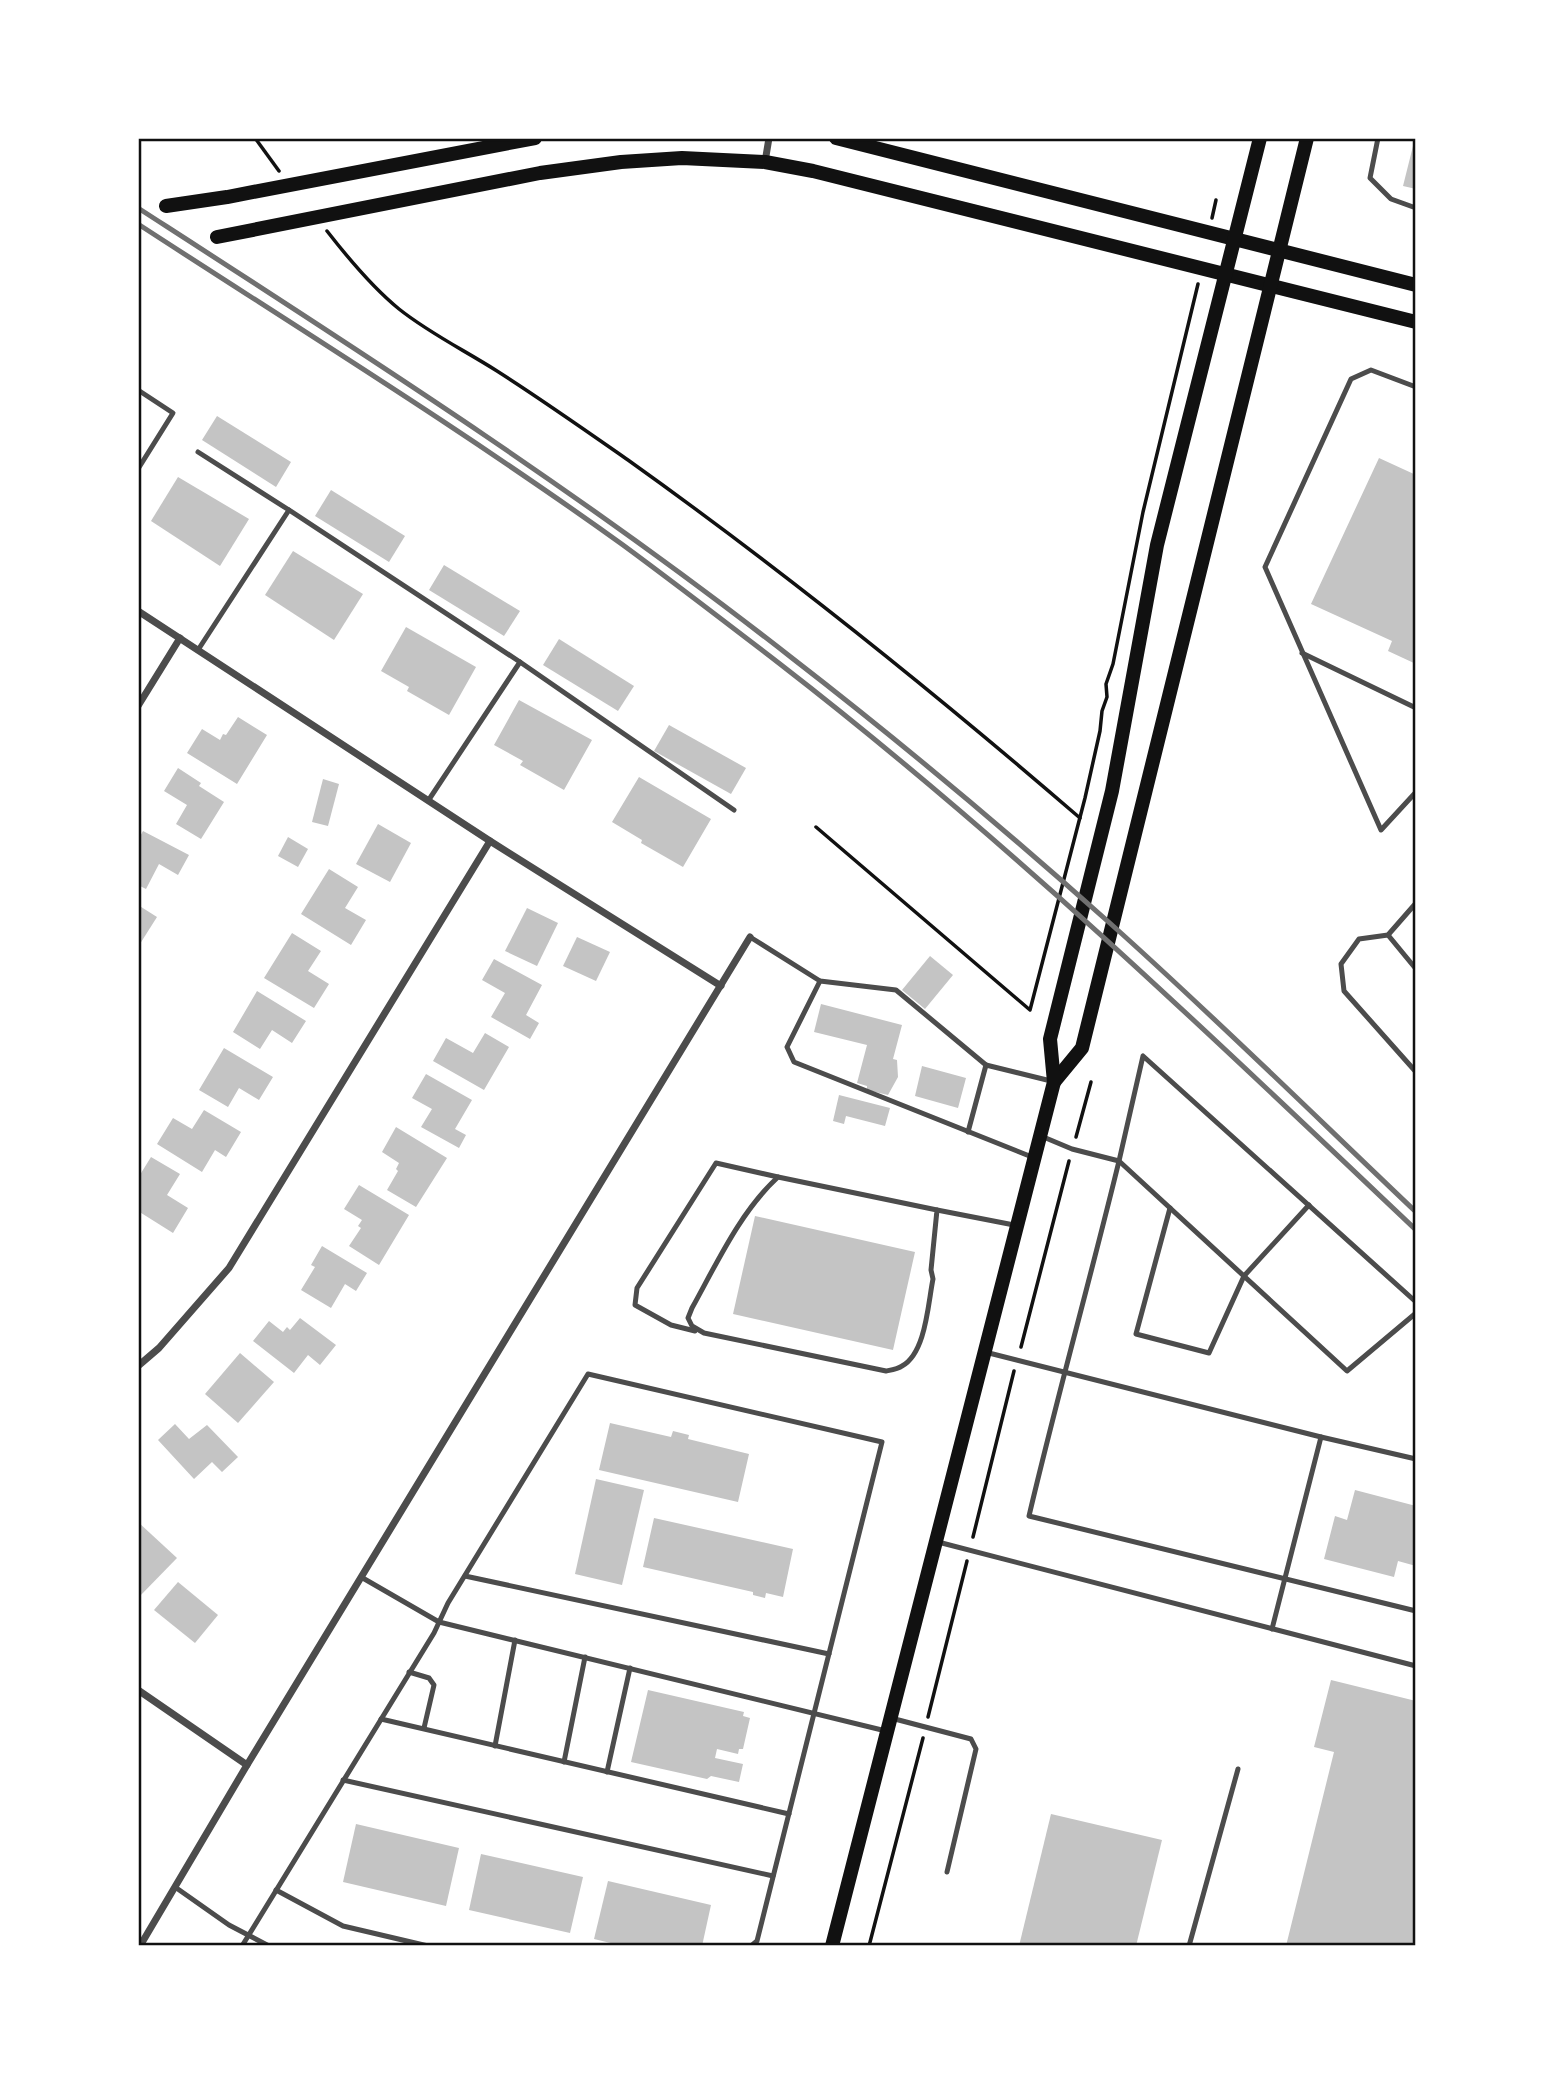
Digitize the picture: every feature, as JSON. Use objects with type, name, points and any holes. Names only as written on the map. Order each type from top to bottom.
[{"type":"main road","points":[[166,206],[535,138]]},
{"type":"main road","points":[[836,138],[1416,285]]},
{"type":"main road","points":[[832,1946],[1055,1082],[1050,1039],[1112,791],[1157,545],[1260,138]]},
{"type":"main road","points":[[1055,1082],[1082,1048],[1307,138]]},
{"type":"main road","points":[[217,237],[540,173],[621,162],[682,158],[765,162],[813,171],[1416,322]]},
{"type":"street","points":[[765,162],[769,138]]},
{"type":"street","points":[[138,611],[428,801],[721,986]]},
{"type":"street","points":[[138,706],[180,638]]},
{"type":"street","points":[[138,1366],[159,1348],[229,1268],[491,841]]},
{"type":"street","points":[[140,1946],[750,937]]},
{"type":"street","points":[[138,1690],[247,1765]]},
{"type":"lane","points":[[1378,138],[1370,178],[1391,199],[1416,208]]},
{"type":"lane","points":[[1416,387],[1371,370],[1351,379],[1265,567],[1381,830],[1416,792]]},
{"type":"lane","points":[[138,390],[173,413],[138,469]]},
{"type":"lane","points":[[198,452],[520,662],[734,810]]},
{"type":"lane","points":[[198,650],[289,510]]},
{"type":"lane","points":[[1302,653],[1416,708]]},
{"type":"lane","points":[[428,801],[520,662]]},
{"type":"lane","points":[[1416,903],[1388,935],[1359,939],[1341,964],[1343,991],[1416,1072]]},
{"type":"lane","points":[[1388,935],[1416,969]]},
{"type":"lane","points":[[750,937],[820,982],[896,990],[986,1065],[1055,1082]]},
{"type":"lane","points":[[820,982],[787,1047],[794,1062],[1035,1159]]},
{"type":"lane","points":[[1416,1302],[1143,1056],[1090,1283],[1063,1373],[1029,1516],[1416,1611]]},
{"type":"lane","points":[[968,1132],[986,1065]]},
{"type":"lane","points":[[1041,1136],[1072,1149],[1119,1161],[1347,1371],[1416,1313]]},
{"type":"lane","points":[[937,1210],[931,1270],[933,1279],[921,1341],[915,1354],[902,1366],[886,1371],[704,1333],[671,1325],[635,1305],[637,1288],[716,1163],[1017,1225]]},
{"type":"lane","points":[[704,1333],[692,1326],[688,1318],[692,1308],[762,1192],[778,1177]]},
{"type":"lane","points":[[1170,1208],[1136,1334],[1209,1353],[1244,1276],[1309,1205]]},
{"type":"lane","points":[[985,1352],[1416,1459]]},
{"type":"lane","points":[[242,1946],[588,1374],[882,1442],[757,1941],[751,1946]]},
{"type":"lane","points":[[1272,1629],[1321,1437]]},
{"type":"lane","points":[[936,1542],[1416,1666]]},
{"type":"lane","points":[[465,1576],[829,1654]]},
{"type":"lane","points":[[361,1577],[439,1622],[814,1713],[889,1725],[925,1727],[971,1739],[976,1749],[947,1872]]},
{"type":"lane","points":[[495,1746],[514,1640]]},
{"type":"lane","points":[[564,1762],[585,1657]]},
{"type":"lane","points":[[607,1772],[630,1668]]},
{"type":"lane","points":[[409,1672],[429,1678],[434,1685],[424,1728]]},
{"type":"lane","points":[[381,1719],[789,1814]]},
{"type":"lane","points":[[1189,1946],[1238,1769]]},
{"type":"lane","points":[[343,1780],[773,1876]]},
{"type":"lane","points":[[175,1887],[229,1926],[269,1946]]},
{"type":"lane","points":[[276,1890],[343,1926],[428,1946]]},
{"type":"path","points":[[256,138],[268,158]]},
{"type":"path","points":[[339,246],[398,308],[417,323],[498,372],[617,453],[784,576],[965,719],[1080,818],[1030,1010],[817,827]]},
{"type":"path","points":[[869,1946],[1017,1361],[1091,1082]]},
{"type":"building","points":[[1416,139],[1416,189],[1403,186]]},
{"type":"building","points":[[217,416],[291,462],[276,487],[202,440]]},
{"type":"building","points":[[1379,458],[1416,475],[1416,664],[1388,651],[1392,641],[1311,604]]},
{"type":"building","points":[[178,477],[249,519],[220,566],[151,521]]},
{"type":"building","points":[[331,490],[405,536],[389,562],[315,516]]},
{"type":"building","points":[[293,551],[363,594],[334,640],[265,595]]},
{"type":"building","points":[[444,565],[520,611],[504,636],[429,590]]},
{"type":"building","points":[[406,627],[476,667],[449,715],[407,691],[409,687],[381,671]]},
{"type":"building","points":[[559,639],[634,686],[618,711],[543,665]]},
{"type":"building","points":[[519,700],[592,740],[564,790],[520,765],[523,761],[494,745]]},
{"type":"building","points":[[238,717],[267,735],[237,784],[187,753],[202,729],[220,740]]},
{"type":"building","points":[[669,725],[746,768],[731,794],[654,751]]},
{"type":"building","points":[[178,768],[224,802],[201,839],[176,824],[187,805],[164,791]]},
{"type":"building","points":[[639,777],[711,819],[683,867],[641,843],[642,840],[612,822]]},
{"type":"building","points":[[323,779],[339,784],[328,826],[312,822]]},
{"type":"building","points":[[378,824],[411,843],[390,882],[356,864]]},
{"type":"building","points":[[143,831],[189,855],[178,875],[159,864],[146,889],[138,885],[138,840]]},
{"type":"building","points":[[288,837],[308,849],[298,867],[278,856]]},
{"type":"building","points":[[329,869],[358,887],[345,908],[366,920],[351,945],[301,914]]},
{"type":"building","points":[[138,905],[157,917],[138,947]]},
{"type":"building","points":[[527,908],[558,923],[537,966],[505,951]]},
{"type":"building","points":[[292,933],[321,951],[308,971],[329,984],[314,1008],[264,978]]},
{"type":"building","points":[[577,937],[610,952],[596,981],[563,966]]},
{"type":"building","points":[[930,956],[953,975],[925,1009],[902,990]]},
{"type":"building","points":[[494,959],[542,985],[526,1015],[539,1023],[530,1039],[491,1017],[505,993],[482,980]]},
{"type":"building","points":[[257,991],[306,1021],[292,1043],[272,1030],[260,1049],[233,1032]]},
{"type":"building","points":[[821,1004],[902,1025],[893,1059],[897,1060],[898,1077],[888,1095],[867,1090],[867,1086],[857,1083],[867,1045],[814,1032]]},
{"type":"building","points":[[485,1033],[509,1047],[484,1090],[433,1061],[446,1038],[473,1053]]},
{"type":"building","points":[[224,1048],[273,1077],[259,1100],[239,1088],[228,1107],[199,1090]]},
{"type":"building","points":[[922,1066],[966,1078],[958,1108],[915,1096]]},
{"type":"building","points":[[426,1074],[472,1100],[455,1129],[466,1135],[459,1148],[421,1127],[432,1109],[412,1098]]},
{"type":"building","points":[[839,1095],[890,1108],[885,1126],[846,1116],[844,1124],[833,1121]]},
{"type":"building","points":[[204,1110],[241,1132],[226,1157],[215,1150],[202,1172],[157,1144],[173,1118],[192,1129]]},
{"type":"building","points":[[396,1127],[447,1158],[416,1207],[387,1190],[398,1171],[396,1169],[399,1163],[382,1152]]},
{"type":"building","points":[[151,1157],[180,1174],[167,1195],[188,1208],[173,1233],[138,1211],[138,1178]]},
{"type":"building","points":[[359,1185],[409,1215],[379,1265],[349,1246],[361,1228],[358,1226],[362,1220],[344,1209]]},
{"type":"building","points":[[755,1216],[915,1252],[893,1350],[733,1314]]},
{"type":"building","points":[[322,1246],[367,1273],[356,1291],[345,1284],[331,1308],[301,1290],[315,1267],[311,1265]]},
{"type":"building","points":[[300,1318],[336,1345],[320,1365],[308,1355],[294,1373],[253,1341],[269,1321],[283,1332],[287,1327],[290,1330]]},
{"type":"building","points":[[240,1353],[274,1382],[238,1423],[205,1394]]},
{"type":"building","points":[[610,1423],[671,1437],[673,1431],[689,1435],[688,1439],[749,1454],[738,1502],[599,1470]]},
{"type":"building","points":[[175,1424],[189,1439],[207,1425],[238,1457],[222,1472],[212,1462],[194,1479],[158,1440]]},
{"type":"building","points":[[596,1479],[644,1490],[622,1585],[575,1574]]},
{"type":"building","points":[[1355,1490],[1416,1506],[1416,1566],[1398,1561],[1394,1577],[1324,1559],[1335,1516],[1347,1520]]},
{"type":"building","points":[[654,1518],[793,1549],[783,1597],[766,1593],[765,1598],[753,1595],[753,1592],[643,1567]]},
{"type":"building","points":[[138,1522],[177,1558],[138,1598]]},
{"type":"building","points":[[178,1582],[218,1615],[195,1643],[154,1610]]},
{"type":"building","points":[[1331,1680],[1416,1701],[1416,1946],[1286,1946],[1334,1752],[1314,1747]]},
{"type":"building","points":[[648,1690],[744,1712],[743,1716],[750,1718],[743,1749],[739,1749],[738,1754],[717,1749],[715,1758],[743,1764],[739,1782],[711,1776],[707,1779],[631,1762]]},
{"type":"building","points":[[1051,1814],[1162,1840],[1136,1946],[1019,1946]]},
{"type":"building","points":[[356,1824],[459,1848],[446,1906],[343,1882]]},
{"type":"building","points":[[481,1854],[583,1877],[570,1933],[469,1910]]},
{"type":"building","points":[[608,1881],[711,1905],[702,1946],[623,1946],[594,1939]]},
{"type":"railway","points":[[138,208],[388,370],[552,482],[713,597],[833,690],[955,789],[1112,925],[1416,1212]]},
{"type":"railway","points":[[138,224],[564,503],[780,664],[863,730],[1026,868],[1184,1011],[1416,1230]]}]
